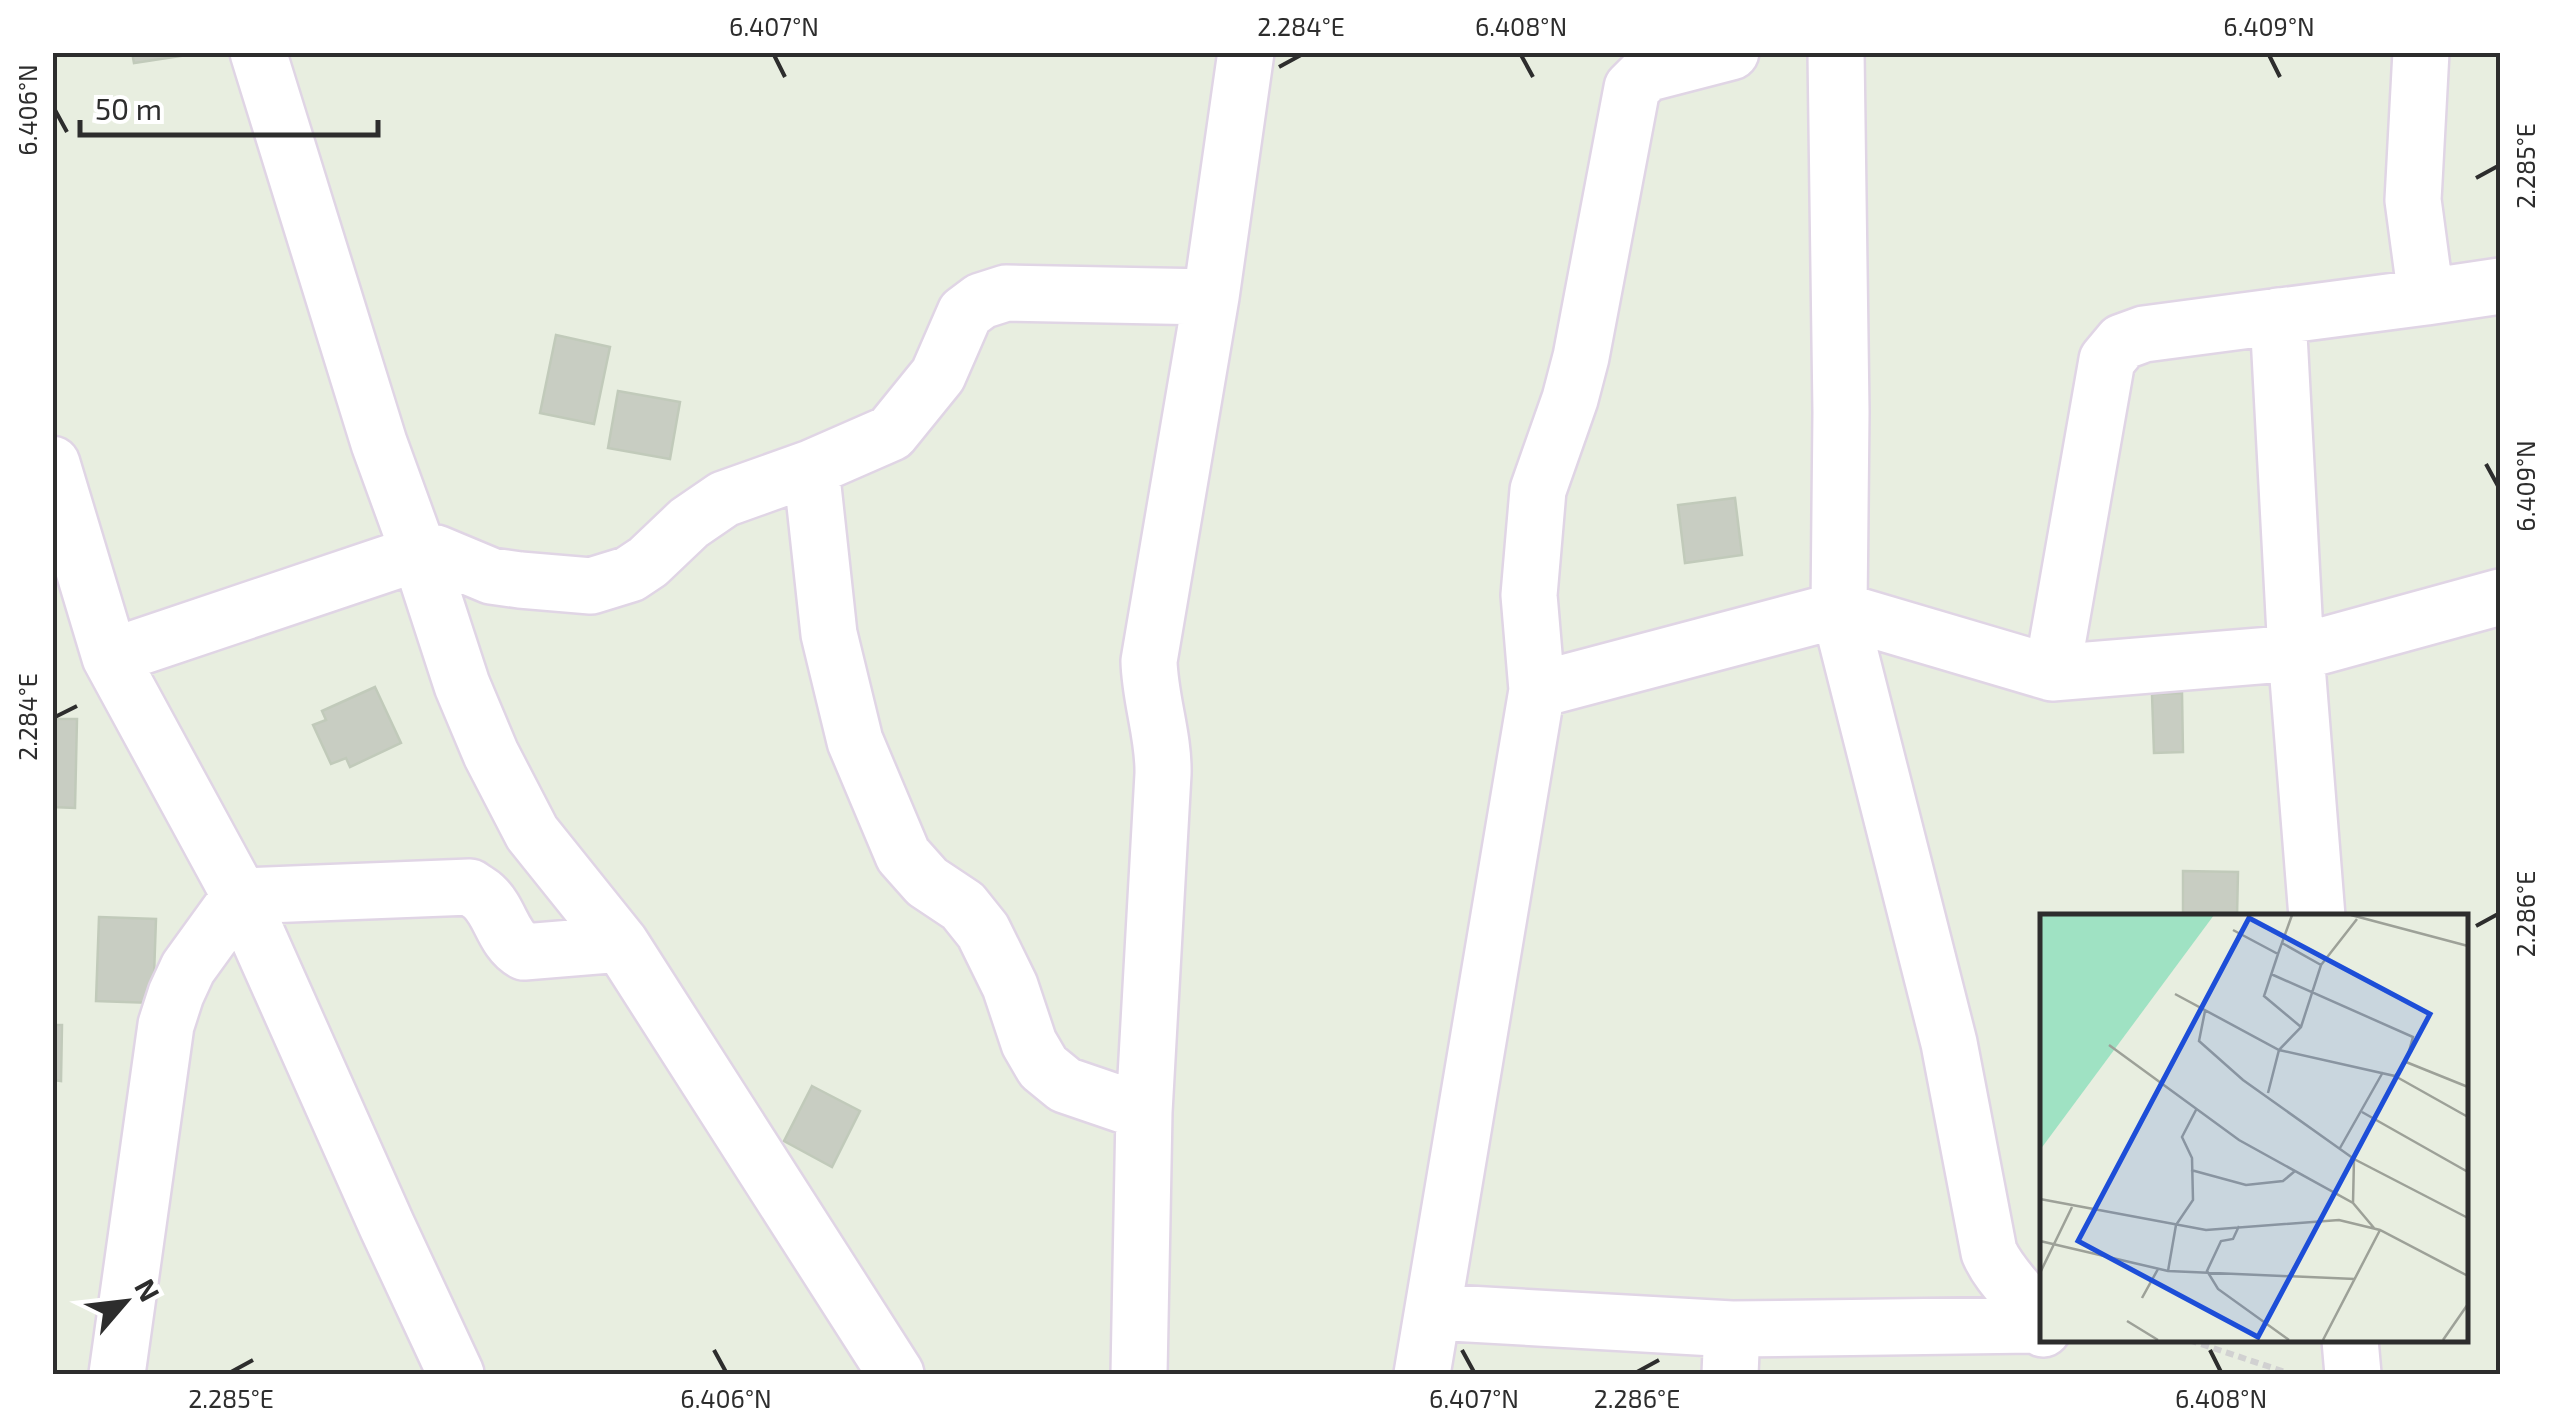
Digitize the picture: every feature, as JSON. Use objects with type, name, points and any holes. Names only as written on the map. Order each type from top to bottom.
[{"type":"street","points":[[258,52],[379,444],[490,754],[532,833],[621,944],[896,1374]]},
{"type":"street","points":[[1139,1374],[1144,1112],[1164,774],[1164,748],[1149,683],[1149,662],[1211,297],[1246,52]]},
{"type":"street","points":[[1422,1374],[1537,690],[1529,595],[1538,490],[1570,399],[1632,88],[1646,74],[1731,52]]},
{"type":"street","points":[[1836,52],[1841,412],[1839,610],[1949,1043],[1989,1252],[1995,1268],[2026,1300],[2040,1324]]},
{"type":"street","points":[[2421,52],[2413,200],[2426,296]]},
{"type":"street","points":[[2052,673],[2106,360],[2122,342],[2144,334],[2500,286]]},
{"type":"street","points":[[110,657],[419,553],[436,552],[491,576],[591,586],[630,574],[689,522],[724,499],[812,468],[892,433],[938,375],[965,313],[982,301],[1006,293],[1211,297]]},
{"type":"street","points":[[2278,316],[2296,653],[2317,914]]},
{"type":"street","points":[[52,464],[72,589],[240,896],[456,1374]]},
{"type":"street","points":[[812,468],[830,634],[855,742],[903,854],[927,882],[963,906],[984,930],[1043,1067],[1065,1085],[1144,1112]]},
{"type":"street","points":[[1537,690],[1839,610],[2052,673],[2296,653],[2500,597],[2500,579]]},
{"type":"street","points":[[240,896],[470,887],[486,899],[516,947],[524,952],[621,944]]},
{"type":"street","points":[[117,1374],[166,1025],[188,968],[240,896]]},
{"type":"street","points":[[1433,1312],[1731,1352],[2040,1327]]},
{"type":"street","points":[[2046,1342],[2052,1374]]},
{"type":"street","points":[[2350,1342],[2353,1374]]},
{"type":"path","points":[[2194,1342],[2290,1374]]},
{"type":"building","points":[[132,52],[194,52],[194,54],[134,63]]},
{"type":"building","points":[[556,335],[610,347],[594,424],[540,413]]},
{"type":"building","points":[[618,391],[680,402],[670,459],[608,448]]},
{"type":"building","points":[[1735,498],[1742,555],[1685,563],[1678,505]]},
{"type":"building","points":[[375,687],[401,743],[350,767],[346,758],[331,764],[313,725],[326,720],[322,711]]},
{"type":"building","points":[[2182,693],[2183,752],[2154,753],[2152,694]]},
{"type":"building","points":[[52,719],[77,719],[75,808],[52,807]]},
{"type":"building","points":[[2183,871],[2238,872],[2237,914],[2183,914]]},
{"type":"building","points":[[99,917],[156,919],[153,1003],[96,1001]]},
{"type":"building","points":[[52,1025],[62,1025],[61,1081],[52,1080]]},
{"type":"building","points":[[812,1086],[860,1111],[832,1167],[784,1141]]}]
